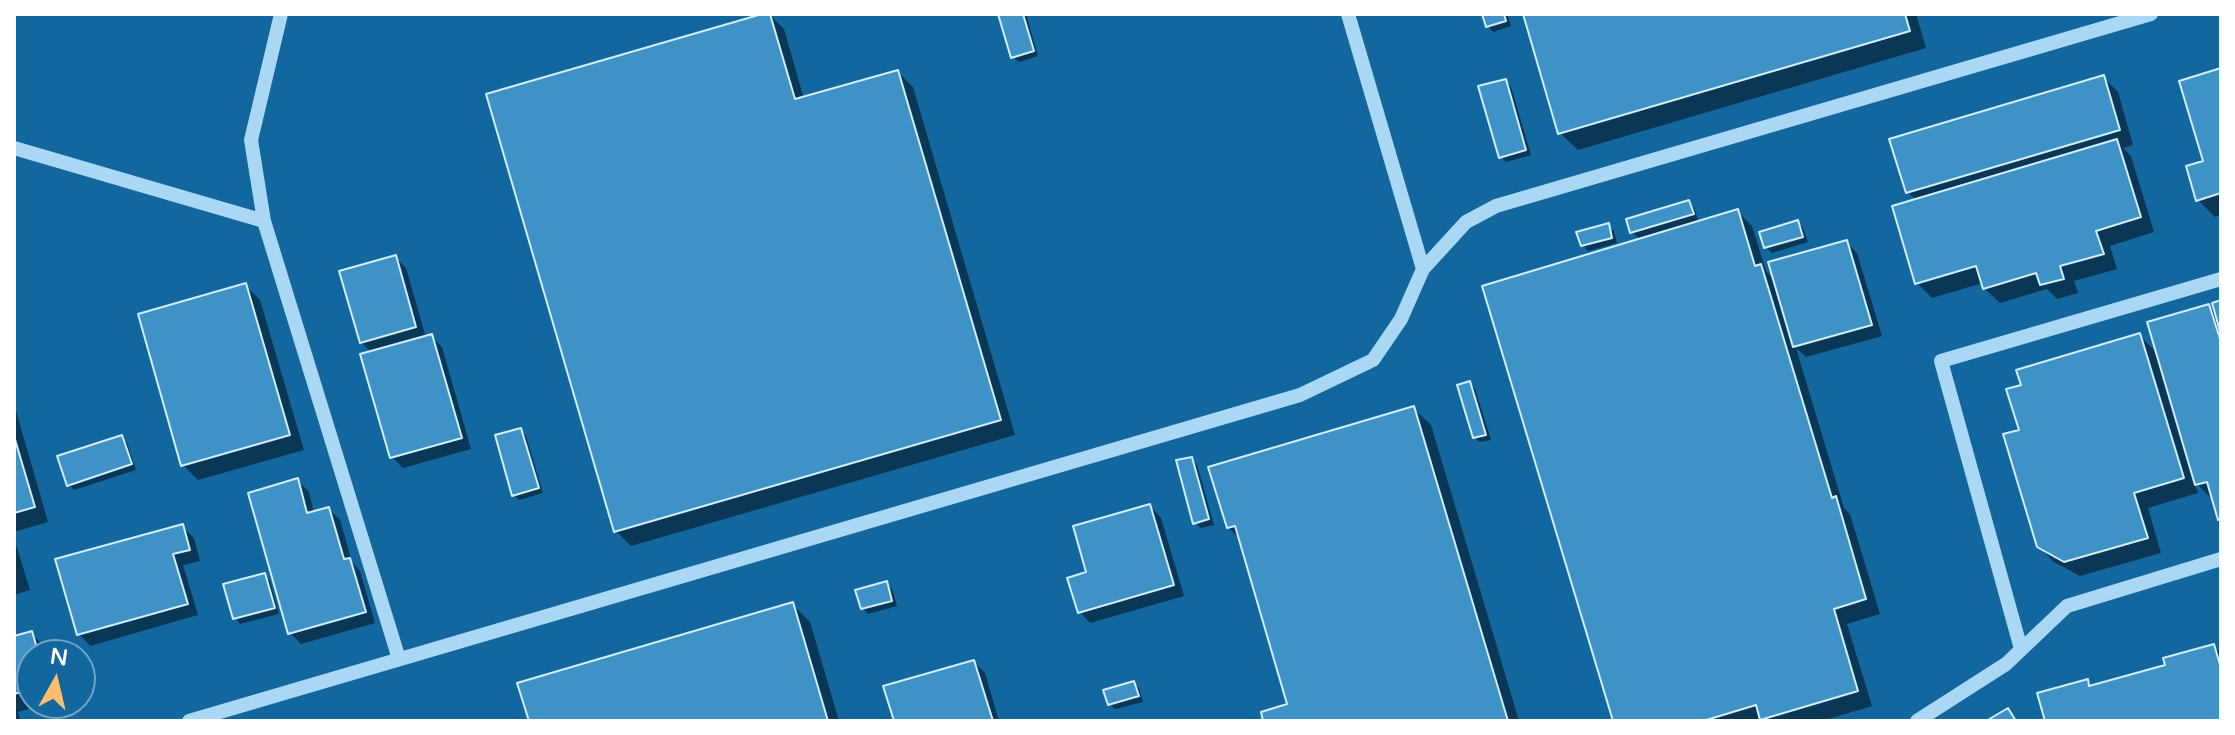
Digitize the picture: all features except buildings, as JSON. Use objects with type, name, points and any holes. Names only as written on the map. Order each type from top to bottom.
[{"type":"street","points":[[281,14],[251,140],[264,221],[399,659]]},
{"type":"street","points":[[1348,14],[1423,269]]},
{"type":"street","points":[[189,721],[1300,395],[1373,360],[1401,319],[1423,269],[1466,222],[1496,206],[2151,14]]},
{"type":"street","points":[[14,148],[264,221]]},
{"type":"street","points":[[2021,649],[1941,361],[2221,279]]},
{"type":"street","points":[[1917,721],[2006,664],[2067,606],[2221,559]]}]
